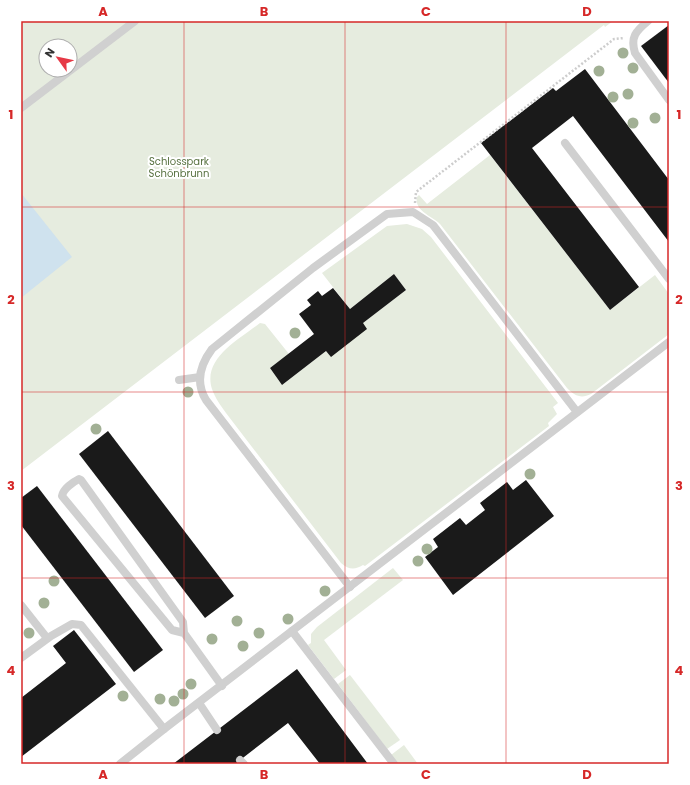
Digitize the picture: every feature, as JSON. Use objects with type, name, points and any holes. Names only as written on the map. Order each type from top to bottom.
[{"type":"lane","points":[[21,108],[135,21]]},
{"type":"lane","points":[[648,21],[637,30],[634,37],[633,47],[635,53],[669,100]]},
{"type":"lane","points":[[565,143],[669,279]]},
{"type":"lane","points":[[350,587],[201,392],[200,377],[203,363],[212,349],[314,268],[387,214],[413,212],[433,225],[577,412]]},
{"type":"lane","points":[[120,764],[669,342]]},
{"type":"lane","points":[[178,380],[200,377]]},
{"type":"lane","points":[[184,633],[172,630],[62,496],[64,491],[76,480],[81,480],[183,622],[184,633],[222,686]]},
{"type":"lane","points":[[21,604],[47,638]]},
{"type":"lane","points":[[21,658],[47,638],[72,624],[81,625],[164,729]]},
{"type":"lane","points":[[292,631],[394,764]]},
{"type":"lane","points":[[199,703],[217,730]]},
{"type":"path","points":[[413,212],[416,192],[614,39],[634,37]]},
{"type":"green space","name":"Schlosspark Schönbrunn","points":[[21,21],[613,21],[605,27],[604,25],[21,471]]},
{"type":"green space","points":[[490,155],[610,310],[655,275],[669,294],[669,334],[587,396],[578,396],[567,388],[440,224],[424,213],[418,206],[417,197],[419,195],[427,204]]},
{"type":"green space","points":[[407,224],[422,229],[431,237],[558,403],[553,407],[557,414],[548,423],[549,426],[365,566],[363,565],[357,568],[352,568],[341,563],[226,413],[213,392],[210,378],[212,368],[225,350],[260,323],[265,324],[289,354],[270,368],[282,385],[326,351],[331,356],[363,323],[406,290],[394,274],[350,309],[322,273],[387,226]]},
{"type":"green space","points":[[393,568],[403,580],[324,640],[346,670],[334,679],[308,645],[311,643],[311,634],[317,627]]},
{"type":"green space","points":[[350,675],[400,740],[387,749],[338,684]]},
{"type":"green space","points":[[404,745],[418,764],[398,764],[391,755]]},
{"type":"water","points":[[21,193],[72,257],[21,298]]},
{"type":"building","points":[[669,25],[669,83],[641,46]]},
{"type":"building","points":[[585,69],[669,180],[669,242],[573,116],[532,148],[639,287],[610,310],[481,143],[553,88],[556,91]]},
{"type":"building","points":[[394,274],[406,290],[363,323],[367,329],[331,357],[326,351],[282,385],[270,368],[314,334],[299,314],[311,305],[307,300],[318,291],[322,296],[333,288],[350,309]]},
{"type":"building","points":[[108,431],[234,596],[205,618],[79,454]]},
{"type":"building","points":[[526,480],[554,516],[453,595],[425,557],[438,547],[433,539],[460,518],[466,525],[485,510],[480,503],[507,482],[513,490]]},
{"type":"building","points":[[37,486],[163,650],[134,672],[21,525],[21,498]]},
{"type":"building","points":[[74,630],[116,684],[21,757],[21,698],[66,663],[53,646]]},
{"type":"building","points":[[297,669],[368,764],[320,764],[288,723],[235,764],[173,764]]}]
